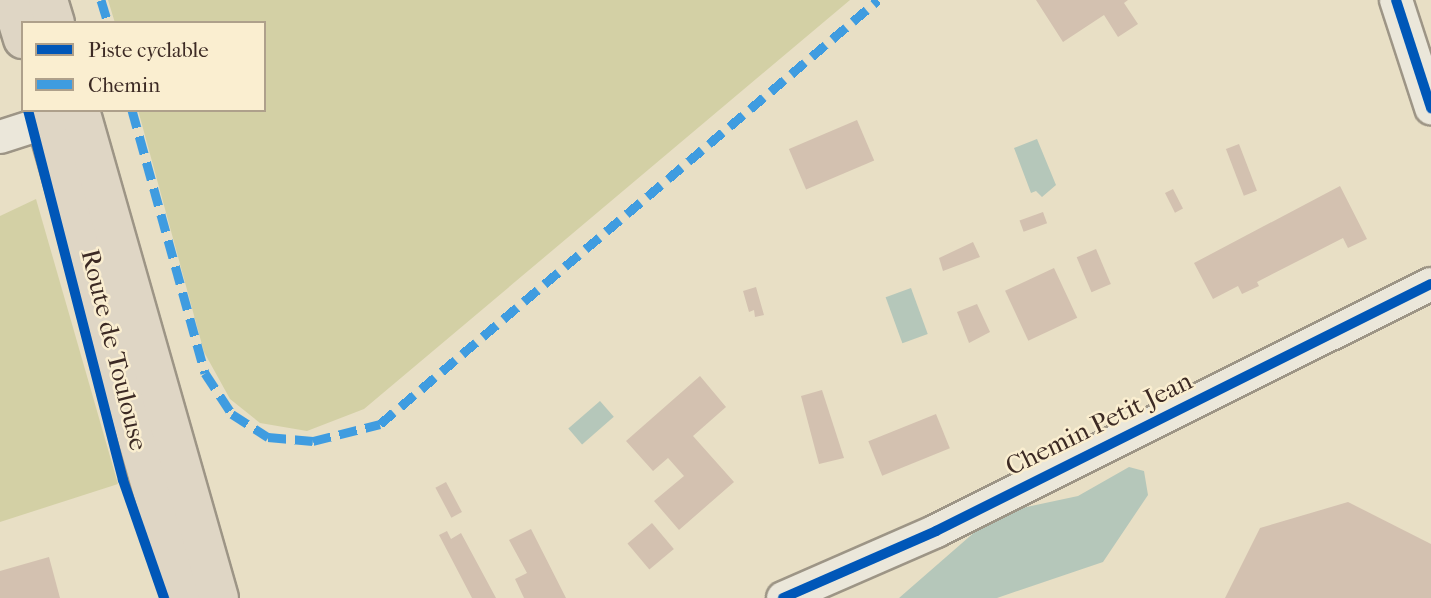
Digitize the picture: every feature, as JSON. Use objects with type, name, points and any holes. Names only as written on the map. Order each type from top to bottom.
[{"type":"main road","points":[[11,0],[21,32]]},
{"type":"main road","points":[[48,0],[54,21]]},
{"type":"main road","name":"Route de Toulouse","points":[[58,113],[193,598]]},
{"type":"street","points":[[30,0],[36,21]]},
{"type":"street","points":[[1396,0],[1421,43],[1431,108]]},
{"type":"street","points":[[0,137],[58,113]]},
{"type":"street","name":"Chemin Petit Jean","points":[[783,598],[936,531],[1431,284]]},
{"type":"shaded area","points":[[108,0],[850,0],[364,409],[307,431],[260,423],[230,399],[204,352],[139,112],[266,112],[266,21],[114,21]]},
{"type":"shaded area","points":[[1037,139],[1056,185],[1042,197],[1036,191],[1031,193],[1014,148]]},
{"type":"shaded area","points":[[36,199],[118,484],[0,522],[0,216]]},
{"type":"shaded area","points":[[911,288],[928,334],[902,343],[886,297]]},
{"type":"shaded area","points":[[600,401],[614,417],[582,444],[568,429]]},
{"type":"shaded area","points":[[1129,467],[1144,471],[1148,495],[1103,562],[997,598],[899,598],[977,530],[1008,511],[1078,496]]},
{"type":"building","points":[[1036,0],[1128,0],[1124,3],[1138,24],[1118,37],[1104,15],[1063,42]]},
{"type":"building","points":[[857,120],[874,161],[806,189],[789,149]]},
{"type":"building","points":[[1239,144],[1257,191],[1244,196],[1226,149]]},
{"type":"building","points":[[1340,186],[1367,239],[1348,248],[1343,238],[1257,282],[1259,286],[1242,294],[1238,286],[1213,299],[1194,263]]},
{"type":"building","points":[[1173,189],[1183,209],[1175,213],[1165,193]]},
{"type":"building","points":[[1043,212],[1047,223],[1024,232],[1020,221]]},
{"type":"building","points":[[973,242],[980,257],[943,271],[939,258]]},
{"type":"building","points":[[1096,249],[1111,284],[1092,292],[1077,257]]},
{"type":"building","points":[[1054,268],[1077,318],[1028,341],[1005,291]]},
{"type":"building","points":[[756,287],[764,315],[755,317],[754,310],[749,312],[743,291]]},
{"type":"building","points":[[977,304],[990,332],[969,343],[957,312]]},
{"type":"building","points":[[700,376],[726,407],[693,436],[734,482],[679,530],[654,501],[684,476],[668,458],[653,471],[626,441]]},
{"type":"building","points":[[822,390],[844,458],[819,464],[801,396]]},
{"type":"building","points":[[936,414],[950,448],[882,476],[868,441]]},
{"type":"building","points":[[446,482],[462,512],[451,518],[435,488]]},
{"type":"building","points":[[1348,502],[1431,544],[1431,598],[1225,598],[1260,528]]},
{"type":"building","points":[[652,523],[674,549],[649,570],[627,544]]},
{"type":"building","points":[[531,529],[566,598],[524,598],[515,579],[527,573],[509,540]]},
{"type":"building","points":[[447,531],[451,539],[461,533],[496,598],[472,598],[439,535]]},
{"type":"building","points":[[49,557],[60,598],[0,598],[0,571]]},
{"type":"marked path","points":[[101,0],[107,21]]},
{"type":"marked path","points":[[133,112],[205,373],[232,414],[268,437],[313,441],[380,424],[878,0]]},
{"type":"cycle path","points":[[1396,0],[1431,108]]},
{"type":"cycle path","points":[[29,112],[123,480],[164,598]]},
{"type":"cycle path","points":[[783,598],[936,531],[1431,284]]}]
